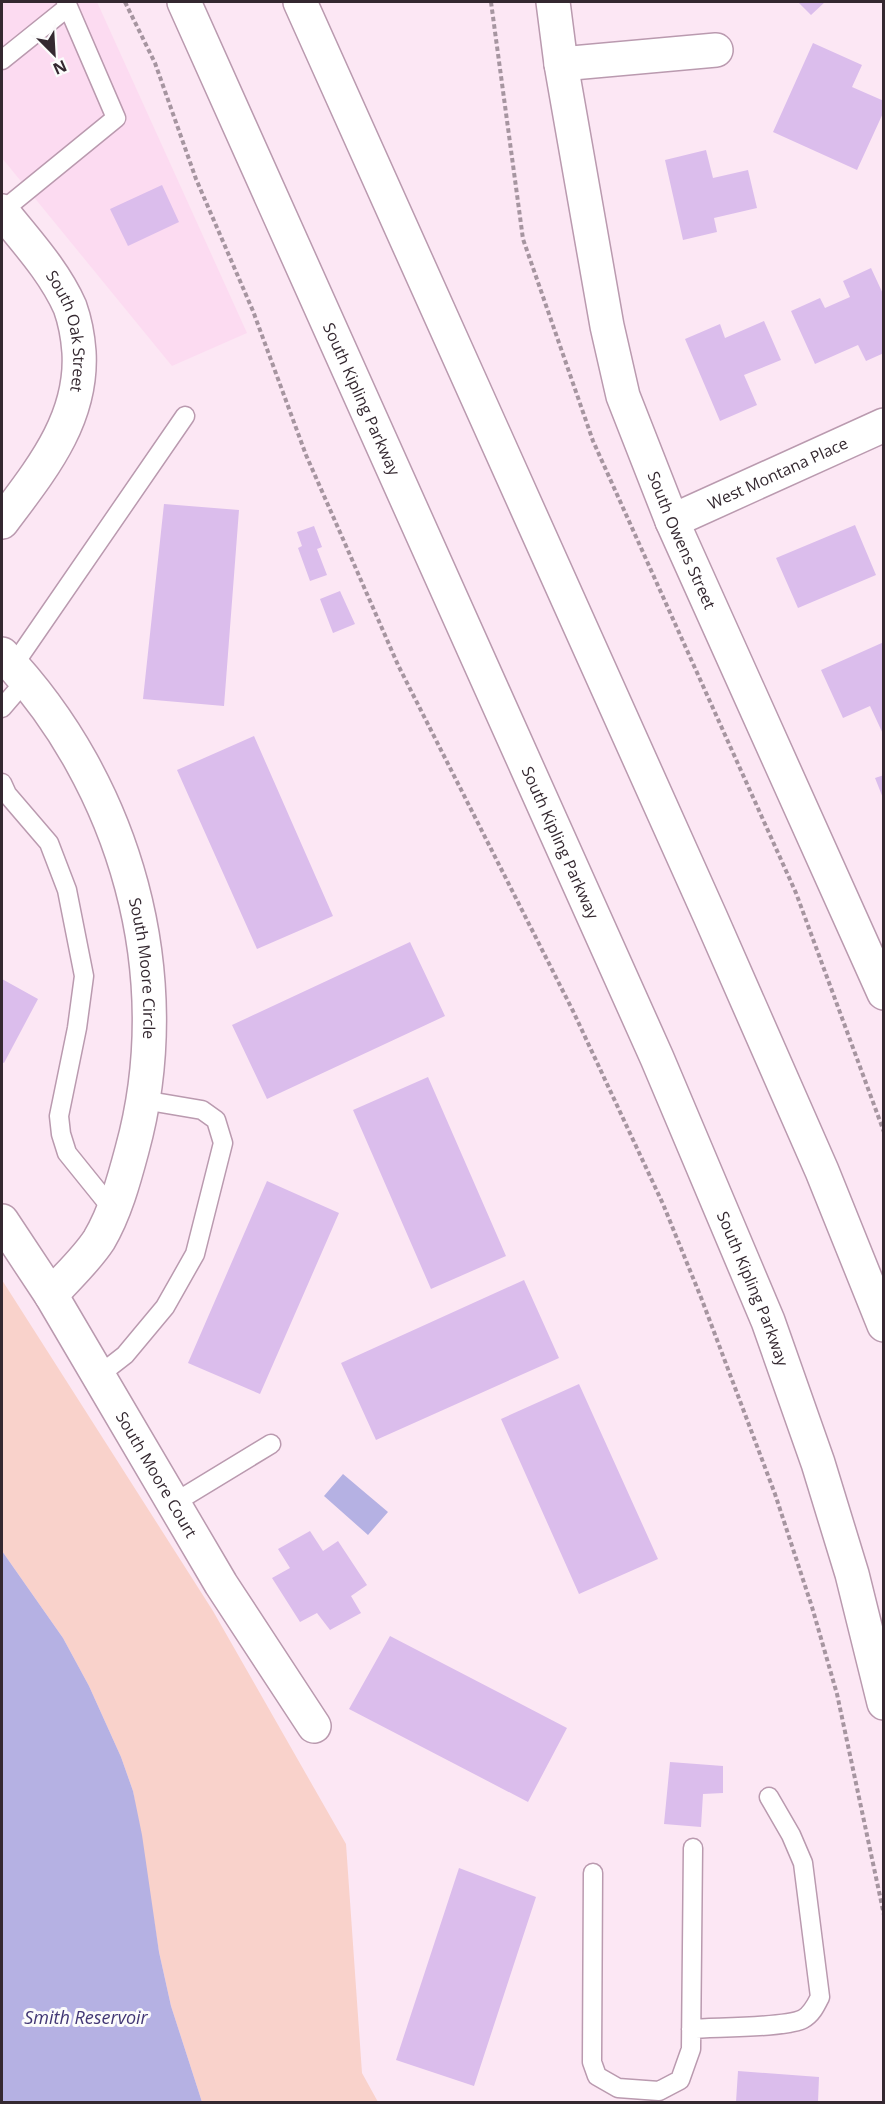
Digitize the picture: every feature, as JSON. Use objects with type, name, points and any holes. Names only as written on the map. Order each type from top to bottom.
[{"type":"main road","name":"South Kipling Parkway","points":[[184,2],[657,1058],[768,1321],[818,1463],[852,1574],[884,1703]]},
{"type":"main road","points":[[300,2],[714,926],[822,1171],[884,1325]]},
{"type":"main road","name":"South Owens Street","points":[[553,2],[561,64],[607,326],[623,396],[672,521],[884,993]]},
{"type":"main road","points":[[561,64],[716,50]]},
{"type":"main road","name":"South Oak Street","points":[[2,211],[40,257],[70,309],[78,340],[80,372],[75,399],[63,432],[42,469],[2,522]]},
{"type":"main road","name":"West Montana Place","points":[[672,521],[884,425]]},
{"type":"main road","name":"South Moore Circle","points":[[13,667],[51,713],[87,773],[119,845],[130,879],[144,941],[149,988],[148,1064],[140,1123],[113,1210],[99,1239],[51,1295]]},
{"type":"main road","name":"South Moore Court","points":[[2,1221],[51,1295],[221,1584],[314,1726]]},
{"type":"lane","points":[[2,60],[67,4],[116,118],[2,211]]},
{"type":"lane","points":[[2,708],[13,667],[185,416]]},
{"type":"lane","points":[[2,783],[7,794],[49,843],[67,890],[84,976],[77,1028],[59,1116],[61,1134],[67,1153],[113,1210]]},
{"type":"lane","points":[[99,1376],[125,1355],[165,1307],[195,1254],[223,1143],[216,1120],[202,1110],[143,1100]]},
{"type":"lane","points":[[174,1503],[270,1444]]},
{"type":"lane","points":[[691,2029],[773,2025],[801,2020],[810,2014],[820,1997],[802,1863],[791,1835],[769,1797]]},
{"type":"lane","points":[[593,1874],[592,2062],[597,2076],[618,2088],[659,2091],[680,2080],[691,2049],[693,1848]]},
{"type":"path","points":[[125,2],[155,63],[196,179],[253,311],[306,455],[398,664],[573,1011],[663,1204],[702,1300],[775,1494],[818,1629],[837,1694],[884,1915]]},
{"type":"shaded area","points":[[2,2],[97,2],[247,333],[172,366],[2,158]]},
{"type":"shaded area","points":[[2,1280],[213,1611],[346,1844],[362,2073],[378,2102],[202,2102],[171,2006],[159,1952],[133,1791],[121,1757],[89,1686],[63,1638],[2,1551]]},
{"type":"water","points":[[343,1474],[388,1512],[368,1535],[324,1496]]},
{"type":"water","name":"Smith Reservoir","points":[[2,1551],[63,1638],[89,1686],[121,1757],[133,1791],[142,1835],[159,1952],[171,2006],[202,2102],[2,2102]]},
{"type":"building","points":[[798,2],[825,2],[811,15]]},
{"type":"building","points":[[813,43],[862,65],[852,87],[884,101],[884,111],[857,170],[773,132]]},
{"type":"building","points":[[706,150],[713,178],[748,170],[757,208],[714,218],[717,232],[683,240],[665,160]]},
{"type":"building","points":[[162,185],[179,222],[128,246],[110,209]]},
{"type":"building","points":[[871,268],[884,296],[884,353],[866,361],[858,345],[815,364],[791,311],[820,298],[825,308],[850,297],[843,281]]},
{"type":"building","points":[[764,321],[781,360],[744,375],[757,405],[720,421],[685,339],[720,324],[725,338]]},
{"type":"building","points":[[164,504],[239,510],[224,706],[143,699]]},
{"type":"building","points":[[855,525],[876,575],[798,608],[776,558]]},
{"type":"building","points":[[314,526],[322,547],[317,549],[327,575],[310,581],[298,548],[302,546],[297,532]]},
{"type":"building","points":[[340,591],[355,624],[333,633],[320,599]]},
{"type":"building","points":[[884,642],[884,736],[870,706],[843,718],[821,670]]},
{"type":"building","points":[[254,736],[333,916],[257,949],[177,770]]},
{"type":"building","points":[[884,775],[884,798],[883,798],[875,778]]},
{"type":"building","points":[[410,942],[445,1016],[267,1099],[232,1025]]},
{"type":"building","points":[[2,979],[38,999],[4,1063],[2,1062]]},
{"type":"building","points":[[428,1077],[506,1256],[431,1289],[353,1110]]},
{"type":"building","points":[[267,1181],[339,1213],[260,1394],[188,1363]]},
{"type":"building","points":[[524,1280],[559,1358],[376,1440],[341,1363]]},
{"type":"building","points":[[579,1384],[658,1559],[579,1594],[501,1419]]},
{"type":"building","points":[[310,1531],[323,1551],[338,1541],[367,1585],[351,1596],[361,1613],[330,1630],[317,1613],[300,1622],[272,1578],[290,1568],[278,1549]]},
{"type":"building","points":[[390,1636],[567,1728],[528,1802],[349,1709]]},
{"type":"building","points":[[670,1762],[723,1766],[723,1793],[703,1794],[701,1827],[664,1824]]},
{"type":"building","points":[[459,1868],[536,1897],[474,2086],[396,2060]]},
{"type":"building","points":[[738,2071],[819,2077],[818,2102],[736,2102]]}]
